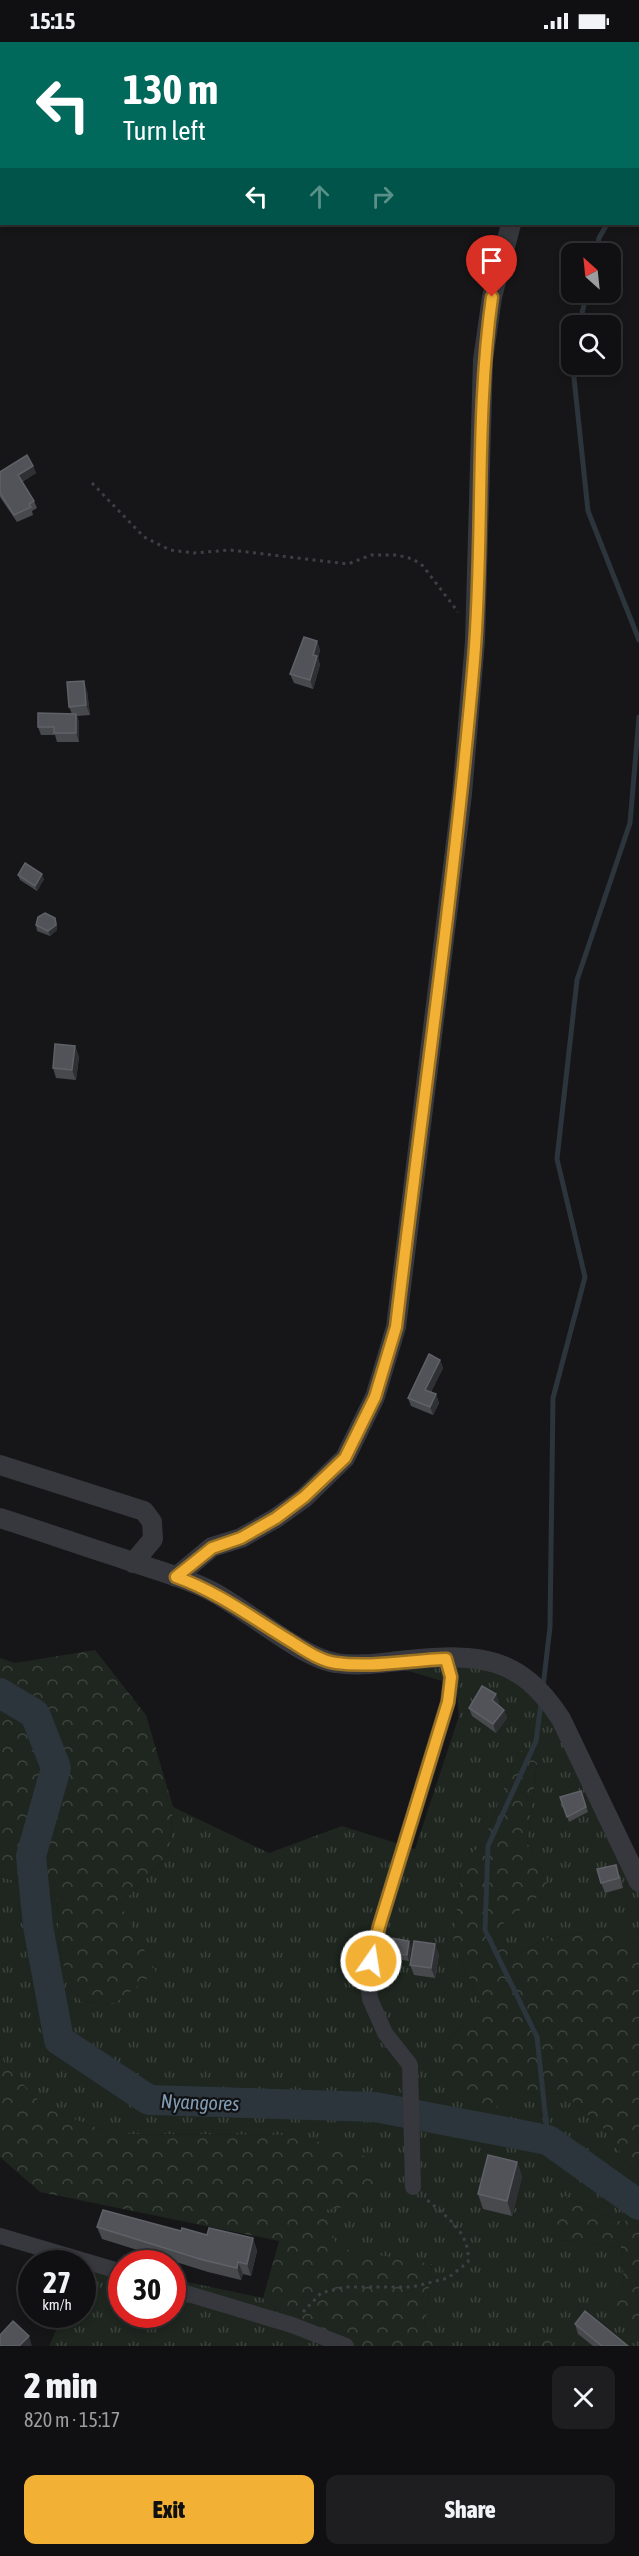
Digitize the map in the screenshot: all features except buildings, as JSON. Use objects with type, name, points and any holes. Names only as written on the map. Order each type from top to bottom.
[{"type":"street","points":[[176,1577],[212,1548],[241,1538],[276,1518],[321,1482],[345,1458],[375,1397],[396,1327],[462,794],[476,620],[483,360],[492,297],[511,225]]},
{"type":"street","points":[[0,1465],[144,1511],[155,1531],[153,1539],[133,1563]]},
{"type":"street","points":[[0,1518],[66,1538],[212,1591],[312,1654],[335,1663],[380,1664],[410,1659],[472,1658],[497,1661],[524,1675],[549,1700],[561,1719],[639,1882]]},
{"type":"street","points":[[413,2187],[410,2065],[385,2033],[370,1999],[368,1982],[379,1927],[448,1702],[451,1677],[446,1659]]},
{"type":"street","points":[[0,2235],[108,2268]]},
{"type":"street","points":[[186,2293],[292,2325],[346,2346]]},
{"type":"path","points":[[92,483],[144,537],[171,550],[194,553],[230,550],[348,564],[371,555],[397,555],[413,559],[423,566],[461,616],[476,620]]},
{"type":"path","points":[[292,2325],[321,2293],[345,2287],[412,2287],[448,2278],[468,2262],[470,2247],[458,2228],[413,2187]]},
{"type":"green space","points":[[95,1650],[146,1715],[173,1807],[169,1854],[120,1905],[156,1972],[114,2004],[81,2002],[60,1958],[57,1896],[0,1876],[0,1658],[15,1663]]},
{"type":"green space","points":[[490,1665],[549,1709],[639,1892],[639,1944],[600,1929],[545,1939],[510,1959],[500,1926],[549,1888],[527,1842],[537,1764],[519,1749],[483,1843],[462,1863],[453,1942],[481,2005],[448,2040],[491,2110],[519,2092],[564,2094],[604,2129],[639,2179],[639,2199],[624,2223],[565,2196],[561,2240],[621,2247],[624,2283],[602,2307],[639,2332],[639,2346],[580,2346],[568,2337],[534,2338],[531,2346],[445,2346],[424,2326],[432,2264],[337,2249],[296,2135],[112,2134],[46,2108],[5,2065],[0,2052],[0,1876],[57,1896],[60,1958],[81,2002],[114,2004],[120,1905],[169,1854],[173,1807],[269,1853],[342,1826],[415,1849],[459,1716],[456,1685],[405,1670]]},
{"type":"green space","points":[[519,1749],[537,1763],[527,1842],[549,1888],[500,1926],[510,1959],[545,1939],[600,1929],[639,1944],[639,2179],[604,2129],[564,2094],[519,2092],[491,2110],[450,2079],[448,2040],[481,2005],[453,1942],[462,1863],[483,1843]]},
{"type":"green space","points":[[0,2052],[5,2065],[46,2108],[112,2134],[296,2135],[374,2159],[374,2202],[325,2210],[337,2248],[432,2264],[424,2326],[445,2346],[320,2346],[263,2298],[279,2241],[40,2192],[0,2157]]},
{"type":"green space","points":[[565,2196],[624,2223],[639,2199],[639,2332],[601,2307],[624,2283],[621,2247],[561,2240],[547,2216]]},
{"type":"green space","points":[[96,2267],[108,2268],[108,2328],[186,2328],[186,2282],[263,2298],[320,2346],[49,2346],[57,2328],[96,2328]]},
{"type":"green space","points":[[568,2337],[580,2346],[531,2346],[534,2338]]},
{"type":"waterway","points":[[598,243],[606,225]]},
{"type":"waterway","points":[[582,315],[584,303]]},
{"type":"waterway","points":[[574,375],[588,511],[639,640]]},
{"type":"waterway","points":[[543,1687],[550,1627],[553,1398],[585,1277],[557,1159],[577,980],[630,823],[639,717]]},
{"type":"waterway","name":"Nyangores","points":[[0,1693],[35,1714],[56,1768],[31,1856],[38,1926],[59,2040],[149,2100],[375,2107],[548,2140],[639,2205]]},
{"type":"waterway","points":[[541,1703],[536,1741],[488,1846],[485,1930],[537,2037],[548,2140]]},
{"type":"route","points":[[371,1961],[379,1927],[448,1702],[451,1677],[446,1659],[410,1659],[380,1664],[335,1663],[312,1654],[212,1591],[176,1577],[212,1548],[254,1532],[276,1518],[304,1497],[345,1458],[375,1397],[396,1327],[462,794],[475,641],[483,360],[492,297]]}]
